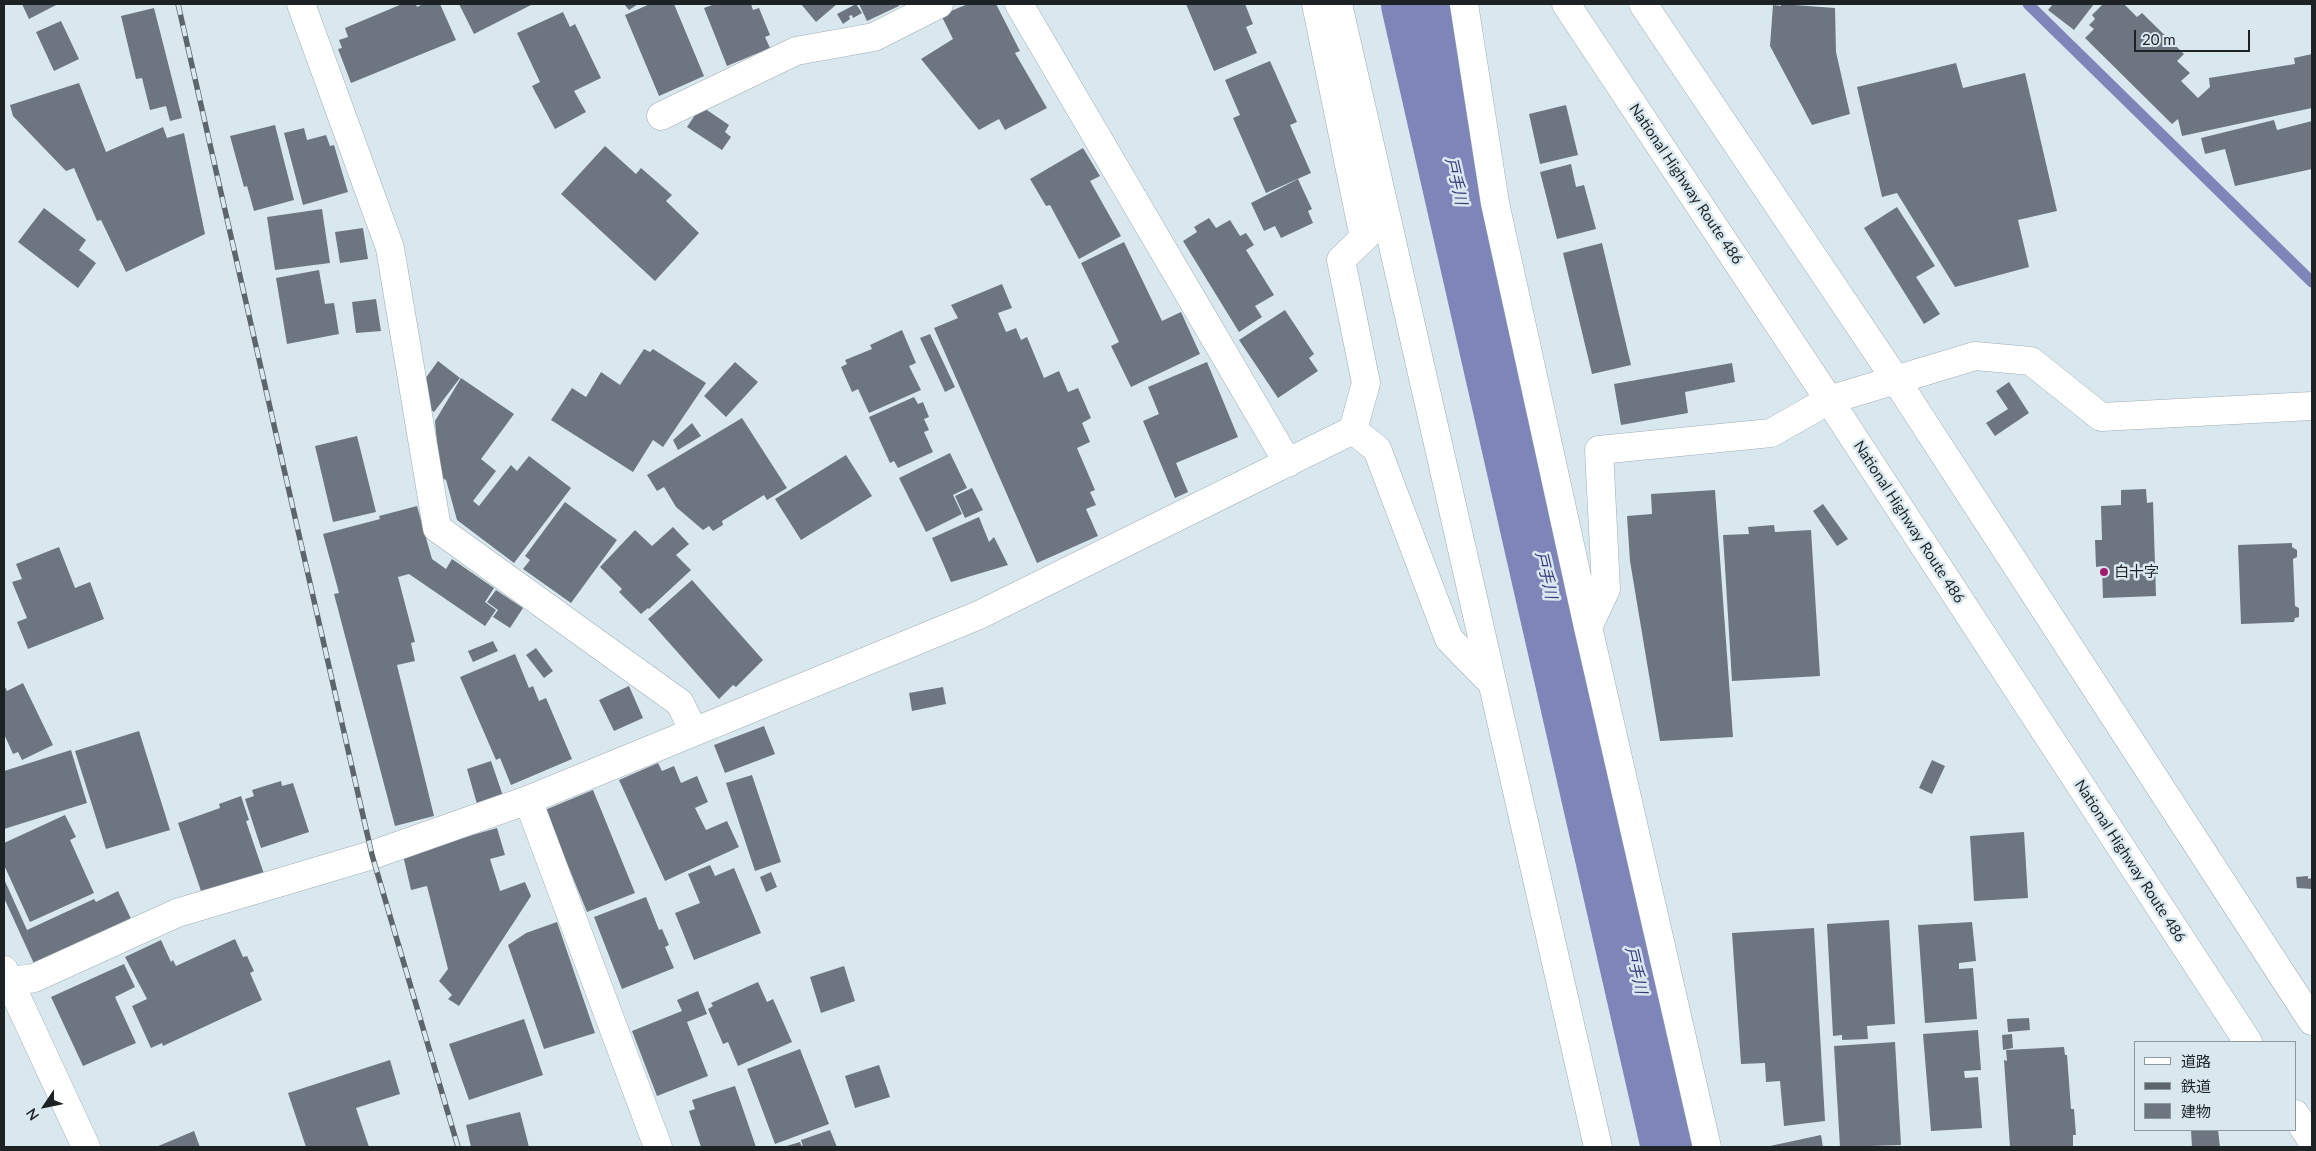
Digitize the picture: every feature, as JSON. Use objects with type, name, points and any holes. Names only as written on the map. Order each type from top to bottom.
[{"type":"main road","points":[[301,4],[390,248],[437,528],[680,703],[694,732]]},
{"type":"main road","points":[[661,116],[796,51],[874,36],[939,4]]},
{"type":"main road","points":[[1020,4],[1288,463]]},
{"type":"main road","points":[[1316,4],[1364,238]]},
{"type":"main road","points":[[1338,4],[1598,1147]]},
{"type":"main road","points":[[1464,4],[1495,203],[1588,627],[1707,1147]]},
{"type":"main road","name":"National Highway Route 486","points":[[1566,4],[1829,400],[2247,1041]]},
{"type":"main road","points":[[1643,4],[1896,380],[2312,1021]]},
{"type":"main road","points":[[86,1147],[5,978],[34,978],[177,913],[372,855],[528,800],[978,615],[1354,430],[1366,383],[1340,260],[1386,216]]},
{"type":"main road","points":[[1588,627],[1606,589],[1599,450],[1771,434],[1829,400],[1975,356],[2031,361],[2101,418],[2312,406]]},
{"type":"main road","points":[[1354,430],[1377,449],[1448,639],[1492,683]]},
{"type":"main road","points":[[528,800],[658,1147]]},
{"type":"main road","points":[[2296,1116],[2312,1141]]},
{"type":"building","points":[[22,4],[58,4],[29,19]]},
{"type":"building","points":[[402,4],[416,4],[417,7],[423,4],[440,4],[456,40],[351,83],[338,49],[342,48],[339,40],[348,37],[345,28]]},
{"type":"building","points":[[459,4],[533,4],[474,34]]},
{"type":"building","points":[[624,4],[638,4],[629,10]]},
{"type":"building","points":[[650,4],[674,4],[704,76],[659,96],[625,15]]},
{"type":"building","points":[[715,4],[751,4],[753,10],[759,8],[770,35],[765,37],[770,48],[727,66],[704,8]]},
{"type":"building","points":[[801,4],[837,4],[816,22]]},
{"type":"building","points":[[856,4],[862,13],[853,18],[852,15],[849,16],[850,19],[843,24],[837,14]]},
{"type":"building","points":[[859,4],[898,4],[899,6],[867,21]]},
{"type":"building","points":[[968,4],[996,4],[1020,51],[1015,53],[1047,108],[1005,130],[999,119],[979,130],[921,59],[953,39],[941,15]]},
{"type":"building","points":[[1186,4],[1245,4],[1253,24],[1246,27],[1257,53],[1214,71]]},
{"type":"building","points":[[1781,4],[1835,8],[1836,52],[1850,114],[1812,125],[1770,46],[1773,5],[1781,6]]},
{"type":"building","points":[[2053,4],[2094,4],[2074,30],[2048,10]]},
{"type":"building","points":[[2103,4],[2124,4],[2137,17],[2142,13],[2184,54],[2177,61],[2190,73],[2181,81],[2198,98],[2210,87],[2209,78],[2295,64],[2294,58],[2312,54],[2312,108],[2182,136],[2178,119],[2172,124],[2085,38],[2094,29],[2089,25],[2095,19],[2092,15]]},
{"type":"building","points":[[154,8],[182,118],[170,121],[166,106],[150,110],[142,78],[136,79],[121,16]]},
{"type":"building","points":[[563,12],[570,27],[575,24],[601,78],[574,91],[586,112],[555,129],[532,86],[540,82],[517,33]]},
{"type":"building","points":[[61,21],[79,59],[54,71],[36,32]]},
{"type":"building","points":[[1270,61],[1297,122],[1290,125],[1311,173],[1266,193],[1233,118],[1240,115],[1225,80]]},
{"type":"building","points":[[1956,63],[1963,88],[2025,73],[2057,211],[2018,220],[2029,267],[1955,287],[1897,193],[1882,197],[1857,87]]},
{"type":"building","points":[[79,83],[106,152],[163,127],[167,138],[184,133],[205,234],[126,272],[101,220],[97,221],[74,168],[66,171],[13,116],[10,105]]},
{"type":"building","points":[[1566,105],[1578,155],[1540,164],[1529,114]]},
{"type":"building","points":[[701,106],[729,125],[725,132],[731,137],[722,150],[687,127]]},
{"type":"building","points":[[2274,120],[2277,130],[2312,121],[2312,169],[2235,186],[2225,149],[2205,154],[2201,138]]},
{"type":"building","points":[[275,125],[294,200],[254,211],[247,186],[244,187],[230,136]]},
{"type":"building","points":[[304,128],[307,140],[326,135],[330,146],[334,145],[348,192],[303,205],[284,133]]},
{"type":"building","points":[[605,146],[636,174],[641,168],[672,195],[666,201],[699,233],[655,281],[561,194]]},
{"type":"building","points":[[1083,148],[1100,176],[1090,181],[1121,236],[1079,259],[1050,205],[1046,206],[1030,179]]},
{"type":"building","points":[[1571,164],[1576,187],[1584,185],[1596,229],[1557,239],[1540,172]]},
{"type":"building","points":[[1298,179],[1312,209],[1308,211],[1313,223],[1281,238],[1275,226],[1264,231],[1251,203]]},
{"type":"building","points":[[1897,207],[1935,266],[1916,277],[1940,314],[1924,324],[1864,228]]},
{"type":"building","points":[[44,208],[86,240],[79,250],[96,263],[78,288],[18,242]]},
{"type":"building","points":[[322,209],[330,263],[275,270],[267,217]]},
{"type":"building","points":[[1209,218],[1216,228],[1230,220],[1240,236],[1246,233],[1254,245],[1246,250],[1274,295],[1255,306],[1262,317],[1239,332],[1183,241],[1197,232],[1194,227]]},
{"type":"building","points":[[363,228],[368,259],[340,263],[335,232]]},
{"type":"building","points":[[1124,242],[1162,321],[1181,312],[1200,354],[1131,387],[1111,346],[1119,342],[1081,263]]},
{"type":"building","points":[[1602,243],[1631,365],[1592,374],[1563,253]]},
{"type":"building","points":[[319,270],[325,304],[334,303],[339,334],[287,344],[276,278]]},
{"type":"building","points":[[1002,284],[1012,308],[998,313],[1006,332],[1016,328],[1021,340],[1027,337],[1044,378],[1059,371],[1068,392],[1078,388],[1091,418],[1082,423],[1090,442],[1077,448],[1095,490],[1090,492],[1096,505],[1086,509],[1098,536],[1037,563],[934,328],[958,318],[951,305]]},
{"type":"building","points":[[376,299],[381,331],[356,333],[352,302]]},
{"type":"building","points":[[1285,310],[1314,354],[1309,358],[1318,371],[1278,398],[1239,340]]},
{"type":"building","points":[[902,330],[916,363],[909,366],[921,390],[869,413],[858,389],[852,392],[841,367],[847,364],[845,360],[872,349],[870,345]]},
{"type":"building","points":[[930,334],[955,387],[945,392],[920,338]]},
{"type":"building","points":[[644,349],[650,352],[653,349],[706,383],[663,447],[653,440],[633,472],[551,420],[572,388],[586,397],[601,372],[620,385]]},
{"type":"building","points":[[438,361],[460,378],[434,412],[430,409],[425,379]]},
{"type":"building","points":[[735,362],[758,382],[726,417],[704,396]]},
{"type":"building","points":[[1207,362],[1238,437],[1176,463],[1188,492],[1175,498],[1143,421],[1159,414],[1148,387]]},
{"type":"building","points":[[1732,363],[1735,382],[1685,392],[1688,413],[1621,425],[1614,384]]},
{"type":"building","points":[[461,378],[514,414],[481,459],[496,471],[473,501],[479,506],[511,465],[517,471],[529,456],[571,488],[514,563],[457,520],[446,480],[440,477],[435,421]]},
{"type":"building","points":[[2009,382],[2029,413],[1995,436],[1986,423],[2008,409],[1996,391]]},
{"type":"building","points":[[914,397],[918,404],[923,402],[929,417],[924,419],[929,430],[924,432],[933,452],[898,468],[894,461],[890,463],[869,417]]},
{"type":"building","points":[[742,418],[787,488],[767,500],[764,495],[722,521],[723,525],[713,531],[709,526],[703,530],[676,507],[664,487],[657,491],[647,475]]},
{"type":"building","points":[[692,423],[701,436],[678,450],[673,440]]},
{"type":"building","points":[[357,436],[376,512],[333,522],[315,446]]},
{"type":"building","points":[[950,453],[967,488],[953,495],[962,514],[926,532],[899,478]]},
{"type":"building","points":[[846,455],[872,496],[801,540],[775,499]]},
{"type":"building","points":[[972,488],[983,510],[965,518],[955,496]]},
{"type":"building","points":[[2146,489],[2147,503],[2153,502],[2156,596],[2103,598],[2102,566],[2096,567],[2095,540],[2102,540],[2101,506],[2121,505],[2121,490]]},
{"type":"building","points":[[1715,490],[1733,737],[1660,741],[1630,561],[1627,516],[1652,514],[1651,494]]},
{"type":"building","points":[[565,502],[617,540],[571,603],[523,569],[530,560],[525,556]]},
{"type":"building","points":[[1823,504],[1848,539],[1837,546],[1813,511]]},
{"type":"building","points":[[417,506],[432,559],[446,569],[452,559],[494,588],[485,602],[496,610],[485,626],[409,574],[398,577],[415,642],[411,643],[415,661],[397,665],[434,816],[395,826],[334,594],[339,593],[323,534],[380,519],[379,516]]},
{"type":"building","points":[[979,517],[989,542],[994,537],[1008,565],[951,582],[932,538]]},
{"type":"building","points":[[1774,525],[1775,532],[1811,530],[1820,676],[1732,681],[1723,535],[1749,534],[1748,527]]},
{"type":"building","points":[[673,527],[689,544],[676,555],[691,570],[649,609],[641,614],[619,592],[622,589],[600,567],[635,530],[652,546]]},
{"type":"building","points":[[2292,543],[2292,547],[2297,550],[2297,557],[2293,559],[2295,606],[2299,608],[2299,617],[2295,618],[2294,622],[2241,624],[2238,545]]},
{"type":"building","points":[[59,547],[75,588],[90,582],[104,619],[28,649],[17,622],[27,618],[12,582],[22,579],[16,564]]},
{"type":"building","points":[[692,580],[763,660],[736,687],[733,685],[719,699],[648,619]]},
{"type":"building","points":[[496,590],[523,608],[510,628],[493,617],[498,610],[487,602]]},
{"type":"building","points":[[493,641],[498,651],[473,662],[468,651]]},
{"type":"building","points":[[536,648],[553,671],[544,678],[526,655]]},
{"type":"building","points":[[515,654],[529,688],[533,686],[539,701],[546,698],[572,759],[511,785],[500,758],[496,760],[460,677]]},
{"type":"building","points":[[23,683],[53,745],[22,760],[18,752],[13,754],[4,734],[4,685],[7,691]]},
{"type":"building","points":[[629,686],[643,718],[614,731],[599,700]]},
{"type":"building","points":[[943,687],[946,704],[912,711],[909,693]]},
{"type":"building","points":[[764,726],[775,754],[725,773],[714,745]]},
{"type":"building","points":[[139,731],[170,830],[106,849],[75,751]]},
{"type":"building","points":[[71,750],[87,803],[4,829],[4,771]]},
{"type":"building","points":[[1932,760],[1945,766],[1932,794],[1919,788]]},
{"type":"building","points":[[491,761],[503,796],[477,804],[467,769]]},
{"type":"building","points":[[658,763],[662,771],[674,766],[681,783],[697,776],[708,802],[695,808],[706,830],[727,821],[739,847],[665,881],[619,780]]},
{"type":"building","points":[[752,775],[781,862],[755,871],[726,783]]},
{"type":"building","points":[[281,781],[282,786],[293,783],[309,832],[261,848],[245,799],[254,796],[252,790]]},
{"type":"building","points":[[593,790],[635,893],[587,912],[545,810]]},
{"type":"building","points":[[241,796],[249,820],[246,821],[264,874],[202,894],[178,823],[220,808],[219,804]]},
{"type":"building","points":[[65,815],[76,837],[70,840],[94,893],[30,922],[4,865],[4,843]]},
{"type":"building","points":[[497,828],[505,855],[490,859],[500,891],[525,882],[531,896],[459,1006],[448,999],[452,995],[439,981],[448,969],[427,886],[411,890],[403,855]]},
{"type":"building","points":[[2024,832],[2028,898],[1974,901],[1970,836]]},
{"type":"building","points":[[710,865],[715,876],[734,868],[761,933],[694,960],[675,913],[700,903],[688,874]]},
{"type":"building","points":[[771,872],[777,887],[766,892],[760,877]]},
{"type":"building","points":[[2308,876],[2308,879],[2312,878],[2312,889],[2297,888],[2296,877]]},
{"type":"building","points":[[4,879],[27,930],[94,899],[96,902],[118,891],[133,923],[35,966],[4,898]]},
{"type":"building","points":[[646,897],[659,930],[662,929],[669,945],[665,947],[674,968],[622,989],[594,917]]},
{"type":"building","points":[[1889,920],[1895,1024],[1867,1026],[1868,1039],[1842,1040],[1842,1035],[1833,1036],[1827,924]]},
{"type":"building","points":[[557,922],[595,1033],[544,1049],[508,945],[526,933]]},
{"type":"building","points":[[1972,922],[1976,961],[1959,963],[1959,969],[1973,968],[1977,1019],[1925,1023],[1918,925]]},
{"type":"building","points":[[1814,928],[1825,1121],[1784,1126],[1780,1081],[1766,1082],[1765,1063],[1741,1064],[1732,933]]},
{"type":"building","points":[[235,939],[243,957],[247,956],[254,971],[250,973],[262,1000],[163,1046],[162,1043],[151,1048],[132,1006],[147,999],[125,957],[161,940],[171,962],[173,960],[176,966]]},
{"type":"building","points":[[124,964],[135,987],[115,997],[136,1043],[83,1066],[51,997]]},
{"type":"building","points":[[844,966],[855,1001],[821,1013],[810,977]]},
{"type":"building","points":[[758,982],[767,1002],[773,999],[792,1042],[738,1066],[728,1042],[723,1044],[708,1009],[713,1006],[711,1003]]},
{"type":"building","points":[[698,991],[707,1014],[687,1022],[708,1076],[657,1096],[632,1031],[682,1011],[677,1000]]},
{"type":"building","points":[[2029,1018],[2030,1030],[2008,1032],[2007,1019]]},
{"type":"building","points":[[524,1019],[543,1075],[469,1100],[449,1044]]},
{"type":"building","points":[[1978,1030],[1981,1070],[1964,1071],[1965,1078],[1978,1077],[1982,1128],[1931,1131],[1923,1034]]},
{"type":"building","points":[[2012,1034],[2013,1048],[2003,1050],[2002,1035]]},
{"type":"building","points":[[1895,1042],[1901,1145],[1840,1147],[1834,1046]]},
{"type":"building","points":[[2064,1047],[2065,1055],[2067,1055],[2071,1109],[2074,1109],[2076,1135],[2073,1135],[2073,1147],[2010,1147],[2004,1060],[2007,1061],[2006,1050]]},
{"type":"building","points":[[800,1049],[829,1124],[775,1144],[747,1069]]},
{"type":"building","points":[[390,1060],[400,1094],[356,1108],[369,1147],[306,1147],[288,1093]]},
{"type":"building","points":[[879,1065],[890,1097],[855,1108],[845,1076]]},
{"type":"building","points":[[735,1086],[756,1147],[701,1147],[689,1111],[695,1109],[692,1100]]},
{"type":"building","points":[[520,1112],[529,1147],[471,1147],[466,1125]]},
{"type":"building","points":[[830,1130],[837,1147],[803,1147],[801,1140]]},
{"type":"building","points":[[194,1131],[200,1147],[156,1147]]},
{"type":"building","points":[[2191,1131],[2218,1131],[2220,1147],[2192,1147]]},
{"type":"building","points":[[1821,1135],[1823,1147],[1770,1147],[1770,1146]]},
{"type":"building","points":[[800,1142],[802,1147],[783,1147]]},
{"type":"waterway","name":"戸手川","points":[[1416,4],[1676,1147]]},
{"type":"waterway","points":[[2028,4],[2312,282]]},
{"type":"railway","points":[[178,4],[372,855],[458,1147]]},
{"type":"place","name":"白十字","points":[[2104,572]]}]
